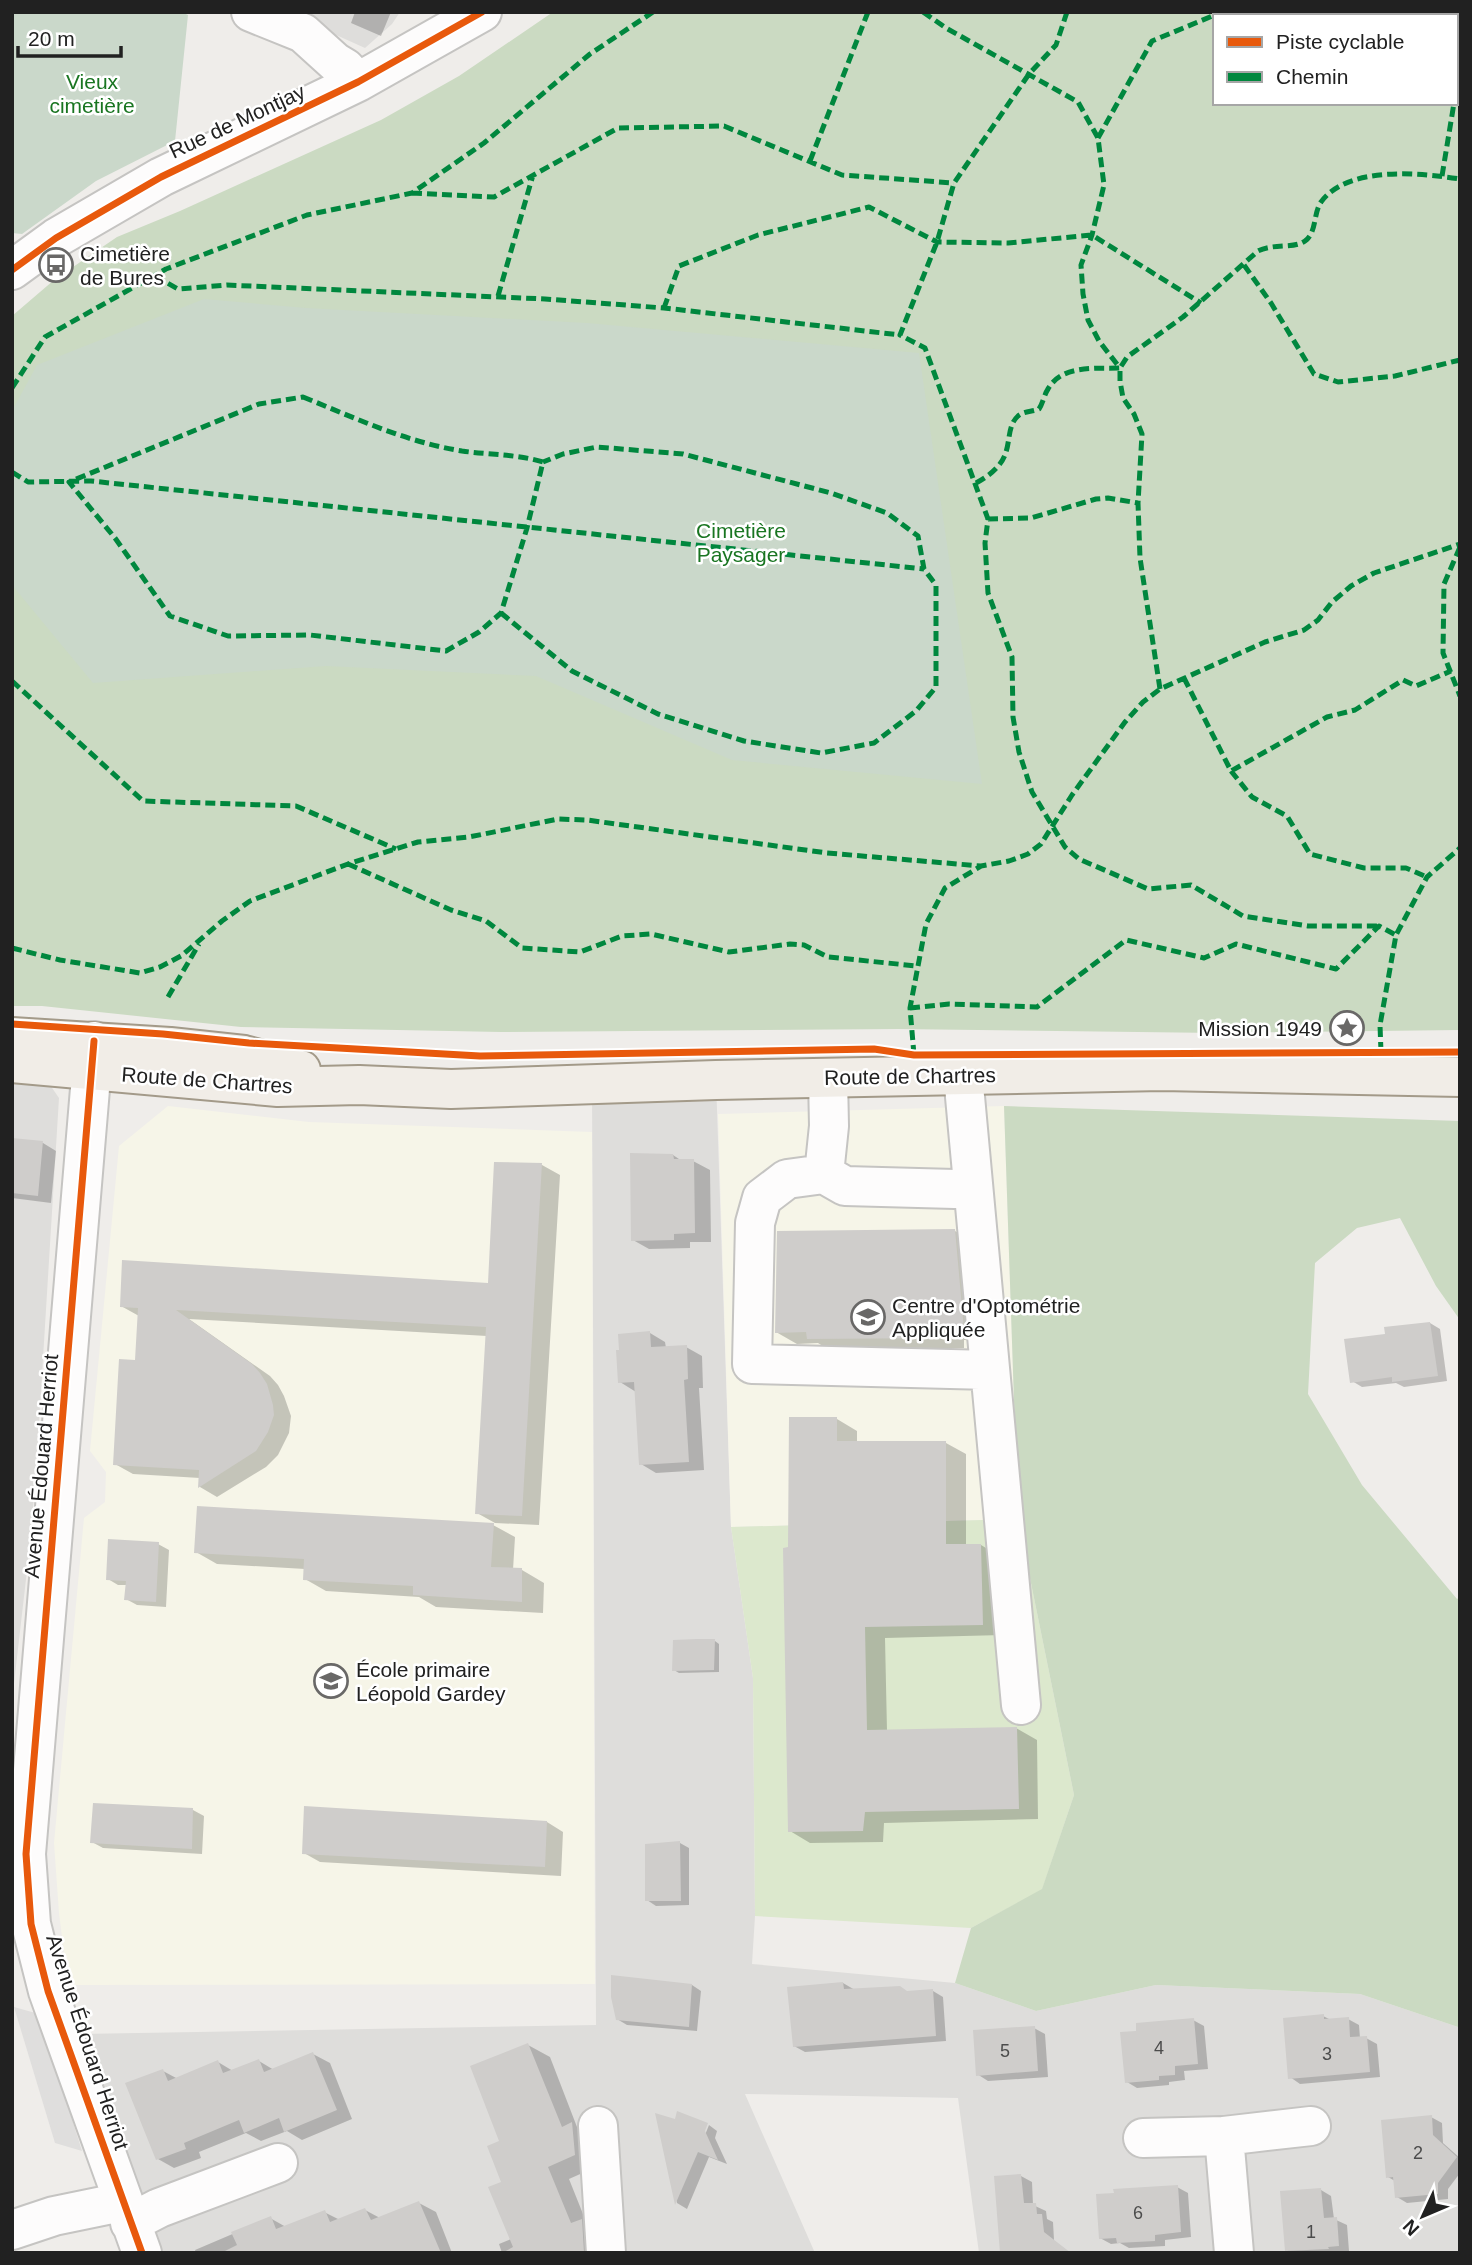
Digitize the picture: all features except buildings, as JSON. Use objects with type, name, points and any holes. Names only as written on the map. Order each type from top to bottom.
[{"type":"main road","name":"Route de Chartres","points":[[12,1037],[93,1056]]},
{"type":"main road","name":"Route de Chartres","points":[[12,1063],[93,1056],[244,1055],[359,1086],[451,1088],[1162,1071],[1460,1077]]},
{"type":"street","points":[[251,12],[303,33],[358,82]]},
{"type":"street","name":"Rue de Montjay","points":[[12,270],[56,238],[161,177],[358,82],[482,12]]},
{"type":"street","name":"Avenue Édouard Herriot","points":[[93,1056],[26,1854],[31,1924],[48,1991],[132,2226]]},
{"type":"street","points":[[963,1076],[1021,1704]]},
{"type":"street","points":[[824,1174],[829,1126],[828,1078]]},
{"type":"street","points":[[955,1189],[845,1186],[824,1174],[787,1179],[762,1198],[755,1223],[752,1364],[990,1370]]},
{"type":"street","points":[[598,2126],[606,2253]]},
{"type":"street","points":[[1143,2138],[1224,2136],[1311,2126]]},
{"type":"street","points":[[1224,2136],[1234,2253]]},
{"type":"street","points":[[12,2230],[54,2216],[132,2226],[159,2208],[278,2162]]},
{"type":"shaded area","points":[[285,12],[400,12],[392,24],[365,48]]},
{"type":"shaded area","points":[[12,1063],[37,1066],[59,1098],[36,1472],[12,1701]]},
{"type":"shaded area","points":[[716,1080],[731,1527],[753,1678],[755,1916],[752,1964],[955,1983],[1036,2011],[1156,1985],[1360,1994],[1458,2027],[1460,2253],[979,2253],[958,2098],[745,2094],[815,2253],[142,2253],[142,2195],[80,2034],[596,2025],[592,1084]]},
{"type":"shaded area","name":"École primaire Léopold Gardey","points":[[168,1106],[309,1122],[592,1132],[595,1984],[68,1985],[54,1843],[84,1518],[105,1502],[106,1472],[90,1451],[119,1146]]},
{"type":"shaded area","name":"Centre d'Optométrie Appliquée","points":[[1004,1106],[1018,1519],[731,1527],[718,1114]]},
{"type":"shaded area","points":[[14,2007],[39,2014],[82,2151],[55,2143]]},
{"type":"green space","name":"Vieux cimetière","points":[[12,12],[182,12],[188,15],[175,141],[96,181],[22,234],[12,233]]},
{"type":"green space","points":[[553,12],[1460,12],[1460,1030],[1219,1033],[898,1029],[501,1032],[241,1027],[42,1006],[12,1006],[12,316],[54,280],[117,237],[381,120],[459,76]]},
{"type":"green space","name":"Cimetière Paysager","points":[[204,299],[306,308],[587,323],[919,353],[982,784],[732,760],[536,676],[326,666],[93,683],[12,585],[12,411],[37,365]]},
{"type":"green space","points":[[1004,1106],[1460,1121],[1460,1320],[1436,1286],[1400,1218],[1357,1228],[1315,1263],[1308,1394],[1362,1485],[1457,1599],[1460,1597],[1460,2042],[1458,2027],[1360,1994],[1156,1985],[1036,2011],[955,1983],[971,1928],[1042,1889],[1074,1795],[1018,1519]]},
{"type":"green space","points":[[1018,1519],[1074,1795],[1042,1890],[971,1928],[755,1916],[753,1678],[731,1527]]},
{"type":"marked path","points":[[12,388],[45,337],[166,269],[307,215],[412,193],[484,143],[590,54],[653,12]]},
{"type":"marked path","points":[[810,161],[868,12]]},
{"type":"marked path","points":[[923,12],[946,28],[1078,102],[1098,138],[1104,185],[1092,235],[1081,265],[1083,294],[1088,320],[1099,341],[1120,368]]},
{"type":"marked path","points":[[1067,12],[1056,45],[1029,74],[954,183],[937,242],[900,335],[925,348],[988,519],[985,543],[988,593],[1012,657],[1013,717],[1019,752],[1032,792],[1065,847],[1079,859],[1148,889],[1191,885],[1243,916],[1308,926],[1379,926]]},
{"type":"marked path","points":[[1217,14],[1222,12]]},
{"type":"marked path","points":[[1413,12],[1418,14]]},
{"type":"marked path","points":[[1098,138],[1152,41],[1213,16]]},
{"type":"marked path","points":[[1458,80],[1460,69]]},
{"type":"marked path","points":[[1442,176],[1454,105]]},
{"type":"marked path","points":[[412,193],[494,197],[618,128],[724,126],[842,175],[954,183]]},
{"type":"marked path","points":[[1160,689],[1140,558],[1138,503],[1142,434],[1134,414],[1123,398],[1120,368],[1127,357],[1183,317],[1258,251],[1305,241],[1311,233],[1321,202],[1333,190],[1349,182],[1386,174],[1460,179]]},
{"type":"marked path","points":[[498,296],[533,175]]},
{"type":"marked path","points":[[664,308],[679,266],[758,235],[869,207],[937,242],[1008,243],[1092,235],[1201,303]]},
{"type":"marked path","points":[[1244,265],[1271,303],[1314,374],[1338,382],[1395,376],[1460,360]]},
{"type":"marked path","points":[[155,276],[178,289],[227,285],[545,299],[664,308],[900,335]]},
{"type":"marked path","points":[[976,483],[990,474],[1001,462],[1011,428],[1018,416],[1039,409],[1054,381],[1062,375],[1081,369],[1120,368]]},
{"type":"marked path","points":[[303,397],[381,429],[421,442],[462,451],[543,462],[527,528],[501,613],[479,632],[446,651],[310,635],[228,636],[170,616],[115,538],[69,482],[259,404],[303,397]]},
{"type":"marked path","points":[[501,613],[572,671],[658,714],[744,741],[821,753],[874,743],[916,711],[936,687],[936,585],[924,569],[918,536],[887,513],[831,493],[683,454],[597,447],[563,454],[543,462]]},
{"type":"marked path","points":[[12,472],[28,482],[91,481],[924,569]]},
{"type":"marked path","points":[[988,519],[1031,518],[1096,499],[1108,498],[1138,503]]},
{"type":"marked path","points":[[12,948],[60,960],[140,973],[160,967],[181,956],[250,901],[348,864],[418,842],[469,837],[558,819],[587,820],[827,853],[981,866],[1009,861],[1028,854],[1041,844],[1072,795],[1125,722],[1143,702],[1160,689],[1265,642],[1304,630],[1318,620],[1332,602],[1351,586],[1374,573],[1460,544]]},
{"type":"marked path","points":[[1460,547],[1444,584],[1443,653],[1460,696]]},
{"type":"marked path","points":[[1184,678],[1231,771],[1327,717],[1355,710],[1403,680],[1416,686],[1451,671]]},
{"type":"marked path","points":[[12,681],[143,801],[296,806],[396,849]]},
{"type":"marked path","points":[[1231,771],[1252,797],[1287,816],[1310,854],[1364,868],[1406,868],[1427,877]]},
{"type":"marked path","points":[[1381,1052],[1380,1025],[1396,935],[1427,877],[1460,848]]},
{"type":"marked path","points":[[348,864],[451,910],[486,921],[522,948],[580,952],[622,936],[651,934],[729,952],[790,944],[804,945],[828,957],[917,966]]},
{"type":"marked path","points":[[914,1055],[910,1008],[926,924],[945,888],[981,866]]},
{"type":"marked path","points":[[910,1008],[949,1004],[1037,1007],[1126,940],[1204,958],[1236,944],[1336,969],[1379,926],[1396,935]]},
{"type":"marked path","points":[[168,997],[199,944]]},
{"type":"cycle path","points":[[12,270],[56,238],[161,177],[358,82],[482,12]]},
{"type":"cycle path","points":[[12,1024],[249,1043],[480,1056],[874,1049],[914,1055],[1460,1052]]},
{"type":"cycle path","points":[[94,1041],[26,1854],[31,1924],[48,1991],[142,2253]]},
{"type":"place","name":"Cimetière de Bures","points":[[56,265]]},
{"type":"place","name":"Mission 1949","points":[[1347,1028]]},
{"type":"place","name":"Centre d'Optométrie Appliquée","points":[[868,1317]]},
{"type":"place","name":"École primaire Léopold Gardey","points":[[331,1681]]}]
